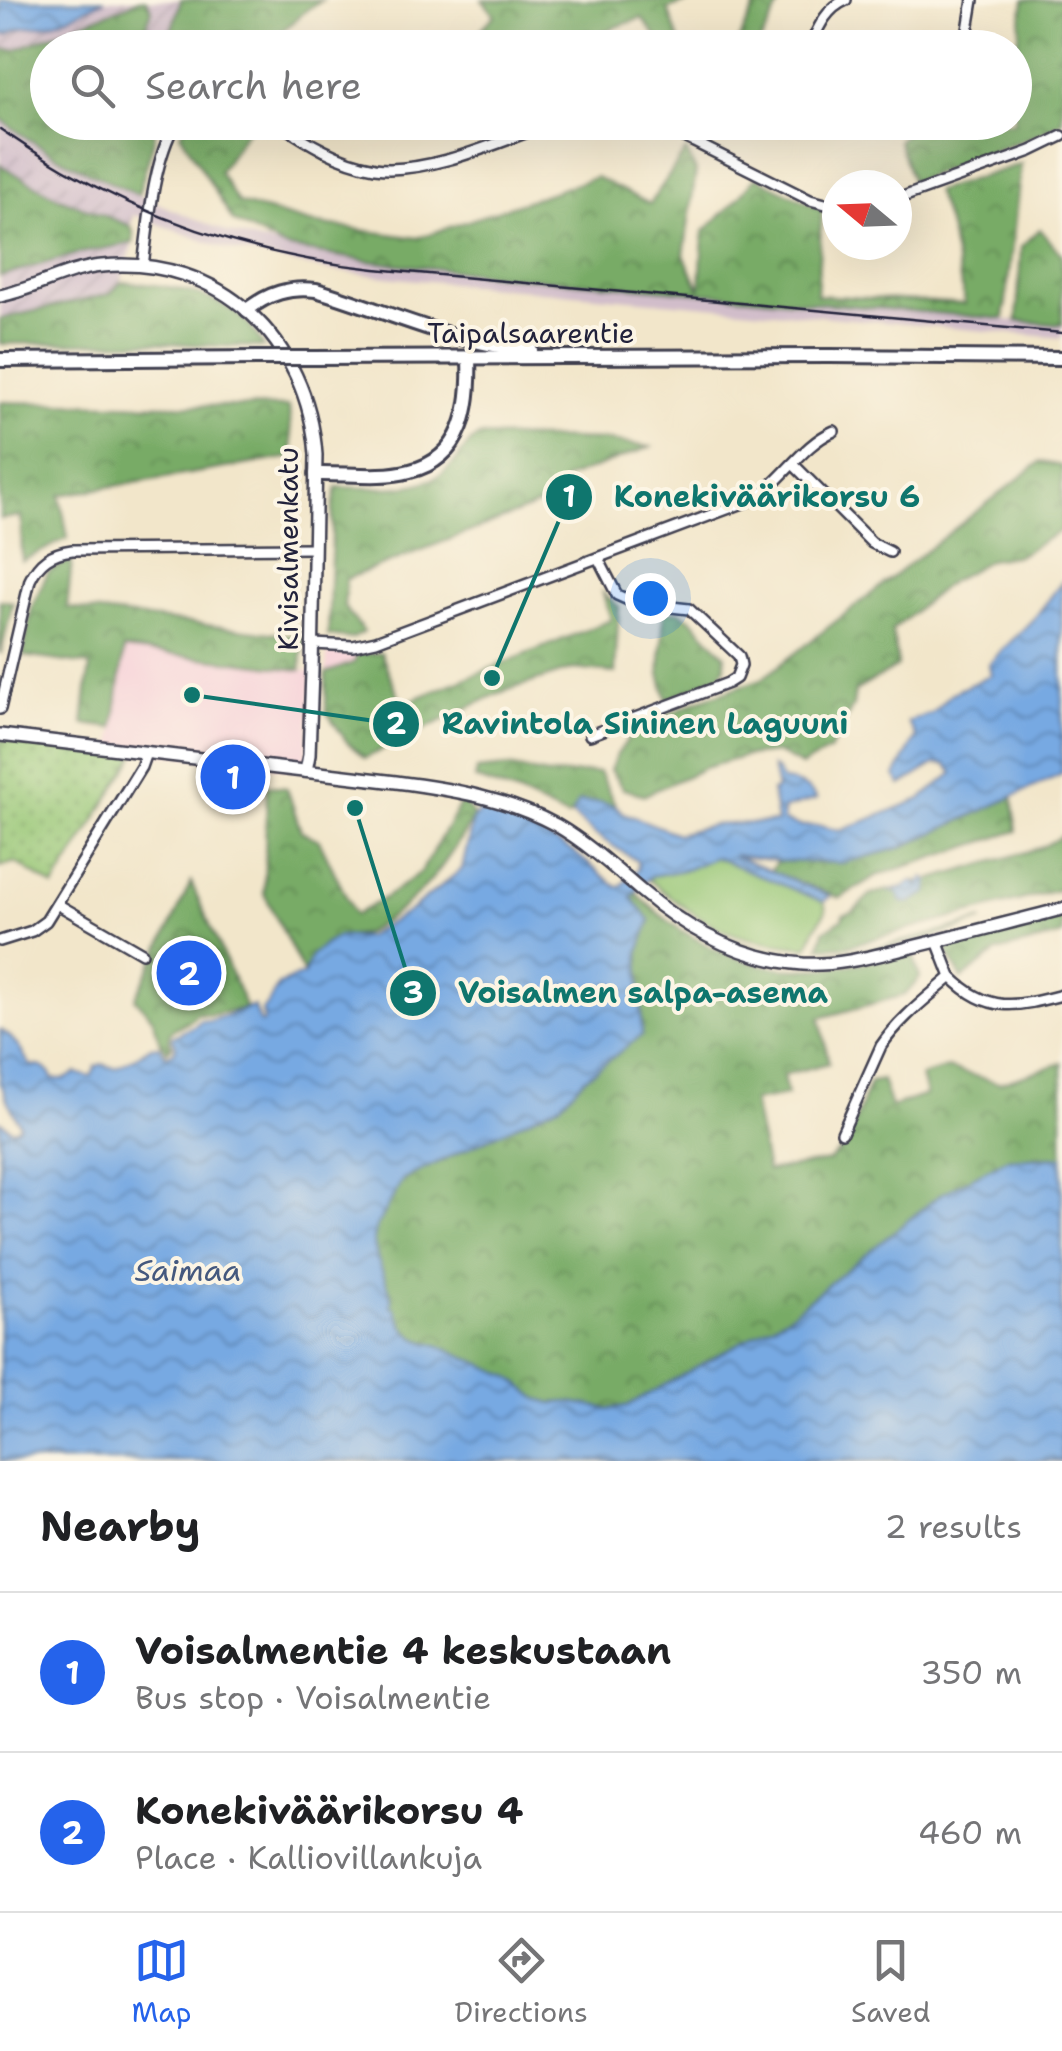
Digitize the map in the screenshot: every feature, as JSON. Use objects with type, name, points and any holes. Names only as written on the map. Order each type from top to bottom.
[{"type":"main road","points":[[247,310],[276,293],[301,288],[491,345],[633,358]]},
{"type":"main road","points":[[316,474],[394,474],[437,458],[452,444],[466,414],[469,358]]},
{"type":"main road","name":"Taipalsaarentie","points":[[0,360],[1062,358]]},
{"type":"street","points":[[818,30],[828,12],[846,0]]},
{"type":"street","points":[[968,30],[973,0]]},
{"type":"street","points":[[912,194],[1062,136]]},
{"type":"street","points":[[143,266],[167,140]]},
{"type":"street","points":[[305,140],[348,161],[376,168],[408,169],[504,140]]},
{"type":"street","points":[[690,140],[822,203]]},
{"type":"street","name":"Kivisalmenkatu","points":[[0,296],[80,269],[143,266],[194,278],[221,292],[247,310],[274,337],[296,373],[313,421],[313,644],[306,771]]},
{"type":"street","points":[[313,644],[353,646],[376,641],[751,500],[774,484],[812,444],[834,431]]},
{"type":"street","points":[[793,464],[872,543],[890,552]]},
{"type":"street","points":[[0,709],[30,580],[50,555],[72,550],[314,548]]},
{"type":"street","points":[[590,735],[728,683],[736,678],[741,664],[739,656],[689,608],[635,603],[617,594],[598,558]]},
{"type":"street","points":[[0,735],[458,790],[509,804],[574,837],[704,936],[749,954],[785,962],[847,961],[1062,908]]},
{"type":"street","points":[[0,941],[46,921],[146,753]]},
{"type":"street","points":[[57,904],[142,954]]},
{"type":"street","points":[[937,941],[951,977],[969,993],[996,1005],[1020,1006],[1062,995]]},
{"type":"street","points":[[842,1133],[888,1035],[951,977]]},
{"type":"shaded area","points":[[105,0],[140,0],[65,30],[30,30],[30,44],[0,50],[0,34],[49,24]]},
{"type":"shaded area","points":[[146,0],[181,0],[171,30],[145,30],[152,10]]},
{"type":"shaded area","points":[[0,118],[22,136],[138,195],[131,226],[57,197],[0,165]]},
{"type":"shaded area","points":[[0,118],[22,136],[79,168],[138,195],[229,233],[283,247],[496,275],[1062,325],[1062,338],[326,270],[226,249],[129,213],[37,167],[0,141]]},
{"type":"shaded area","points":[[133,243],[121,282],[111,294],[0,319],[0,276],[80,253]]},
{"type":"shaded area","points":[[123,649],[312,671],[306,771],[112,749]]},
{"type":"shaded area","points":[[330,653],[356,654],[356,662],[326,673]]},
{"type":"green space","points":[[140,0],[146,0],[152,10],[145,30],[65,30]]},
{"type":"green space","points":[[181,0],[322,0],[283,30],[171,30]]},
{"type":"green space","points":[[482,0],[694,0],[668,9],[675,30],[651,30],[642,18],[607,30],[480,30],[495,15]]},
{"type":"green space","points":[[747,0],[782,0],[767,30],[744,30],[756,5]]},
{"type":"green space","points":[[1024,0],[1062,0],[1062,121],[1032,136],[1032,30],[1020,30]]},
{"type":"green space","points":[[30,44],[30,139],[0,118],[0,50]]},
{"type":"green space","points":[[31,140],[154,140],[138,195]]},
{"type":"green space","points":[[184,140],[241,140],[219,172],[238,203],[310,223],[418,238],[596,177],[650,204],[686,150],[696,171],[684,255],[700,290],[703,232],[756,177],[822,210],[817,295],[965,304],[949,228],[935,191],[1021,164],[1004,319],[496,275],[283,247],[233,221]]},
{"type":"green space","points":[[898,140],[1022,140],[912,182],[912,170],[908,170]]},
{"type":"green space","points":[[0,165],[57,197],[131,226],[133,243],[80,253],[0,276]]},
{"type":"green space","points":[[1040,229],[1062,255],[1062,325],[1017,321],[1021,247]]},
{"type":"green space","points":[[121,282],[167,287],[226,306],[243,318],[264,347],[145,342],[0,344],[0,319],[110,294]]},
{"type":"green space","points":[[0,402],[289,407],[293,457],[60,495],[68,538],[22,561],[21,516],[0,519]]},
{"type":"green space","points":[[479,436],[603,440],[650,447],[565,479],[560,497],[346,579],[344,607],[364,632],[352,639],[328,636],[337,487],[398,487],[427,481],[452,465]]},
{"type":"green space","points":[[1040,462],[1062,466],[1062,530],[1019,555],[989,560],[948,583],[892,630],[898,666],[855,691],[853,706],[830,750],[801,766],[778,753],[746,756],[704,768],[645,795],[623,789],[610,770],[632,733],[697,701],[762,679]]},
{"type":"green space","points":[[72,560],[67,608],[303,637],[301,670],[124,649],[114,728],[83,724],[90,665],[23,656],[32,607],[48,572]]},
{"type":"green space","points":[[603,593],[619,607],[615,673],[573,669],[499,693],[365,758],[346,741],[326,711],[326,673],[355,662],[356,654],[381,653],[402,704],[611,620]]},
{"type":"green space","points":[[0,600],[13,602],[1,653],[0,653]]},
{"type":"green space","points":[[679,611],[725,655],[725,667],[720,675],[667,700],[660,674],[664,612]]},
{"type":"green space","points":[[0,739],[135,755],[54,887],[15,862],[0,867]]},
{"type":"green space","points":[[508,767],[548,775],[599,772],[616,806],[579,802],[567,817],[475,779],[477,770]]},
{"type":"green space","points":[[267,785],[287,788],[301,831],[319,840],[355,915],[421,872],[462,801],[473,819],[440,869],[410,902],[365,933],[328,941],[304,974],[264,893]]},
{"type":"green space","points":[[1013,797],[1017,831],[876,876],[840,898],[770,871],[777,861],[842,863],[900,848]]},
{"type":"green space","points":[[1062,836],[1062,889],[847,946],[820,947],[824,931],[871,894],[1040,848]]},
{"type":"green space","points":[[715,857],[824,902],[826,911],[808,947],[761,941],[726,931],[649,880],[651,876],[688,869]]},
{"type":"green space","points":[[191,882],[246,1008],[209,1015],[197,1013],[173,1030],[169,1039],[172,1046],[167,1051],[153,1019],[135,998]]},
{"type":"green space","points":[[650,889],[700,925],[770,951],[805,954],[876,947],[983,920],[939,935],[868,951],[794,956],[747,948],[723,939],[686,919],[648,892]]},
{"type":"green space","points":[[635,892],[689,935],[753,963],[813,969],[913,954],[920,978],[905,995],[820,1018],[829,1063],[783,1075],[787,1095],[753,1101],[767,1171],[829,1161],[846,1146],[870,1082],[882,1080],[891,1107],[926,1095],[921,1076],[947,1068],[999,1083],[1062,1063],[1062,1157],[1007,1159],[942,1194],[790,1315],[627,1406],[609,1409],[552,1403],[538,1399],[508,1376],[409,1333],[395,1308],[389,1306],[390,1292],[373,1239],[403,1179],[560,1104],[585,1078],[642,1035],[639,951],[650,920],[631,897]]},
{"type":"green space","points":[[1062,915],[1062,935],[997,952],[962,979],[947,952],[949,947]]},
{"type":"water","points":[[0,0],[105,0],[56,22],[8,35],[0,34]]},
{"type":"water","name":"Saimaa","points":[[1062,582],[1062,774],[900,848],[842,863],[733,855],[830,896],[824,902],[715,857],[688,869],[651,876],[631,897],[650,920],[639,952],[642,1035],[585,1078],[560,1104],[403,1179],[373,1239],[390,1292],[390,1306],[414,1337],[509,1376],[538,1399],[609,1409],[627,1406],[790,1315],[941,1194],[1007,1159],[1062,1157],[1062,1461],[0,1461],[0,1121],[12,1130],[20,1124],[0,1081],[0,1030],[14,1041],[30,1065],[44,1068],[52,1079],[65,1079],[76,1073],[91,1077],[96,1066],[102,1064],[115,1068],[149,1047],[159,1046],[166,1056],[176,1046],[172,1037],[200,1020],[210,1021],[254,1006],[260,1023],[264,1022],[262,1010],[279,984],[304,974],[311,956],[324,945],[338,936],[366,937],[411,910],[462,869],[473,819],[483,808],[508,816],[574,852],[617,887],[638,869],[637,861],[572,815],[578,802],[616,806],[624,813],[677,834],[712,825],[777,822],[772,767],[782,781],[802,786],[817,799],[783,809],[783,821],[800,826],[840,831],[921,799],[953,773],[946,764],[935,764],[901,785],[895,776],[916,737],[908,722],[932,713],[952,693],[991,675],[989,664],[1036,616]]},
{"type":"water","points":[[924,877],[929,881],[927,893],[909,903],[902,902],[897,891],[888,891],[913,881],[918,886]]},
{"type":"railway","points":[[0,129],[87,182],[178,223],[274,252],[324,262],[1062,333]]},
{"type":"place","name":"Konekiväärikorsu 6","points":[[492,678]]},
{"type":"place","name":"Ravintola Sininen Laguuni","points":[[192,695]]},
{"type":"place","name":"Voisalmentie 4 keskustaan","points":[[233,777]]},
{"type":"place","name":"Voisalmen salpa-asema","points":[[355,808]]},
{"type":"place","name":"Konekiväärikorsu 4","points":[[189,973]]}]
